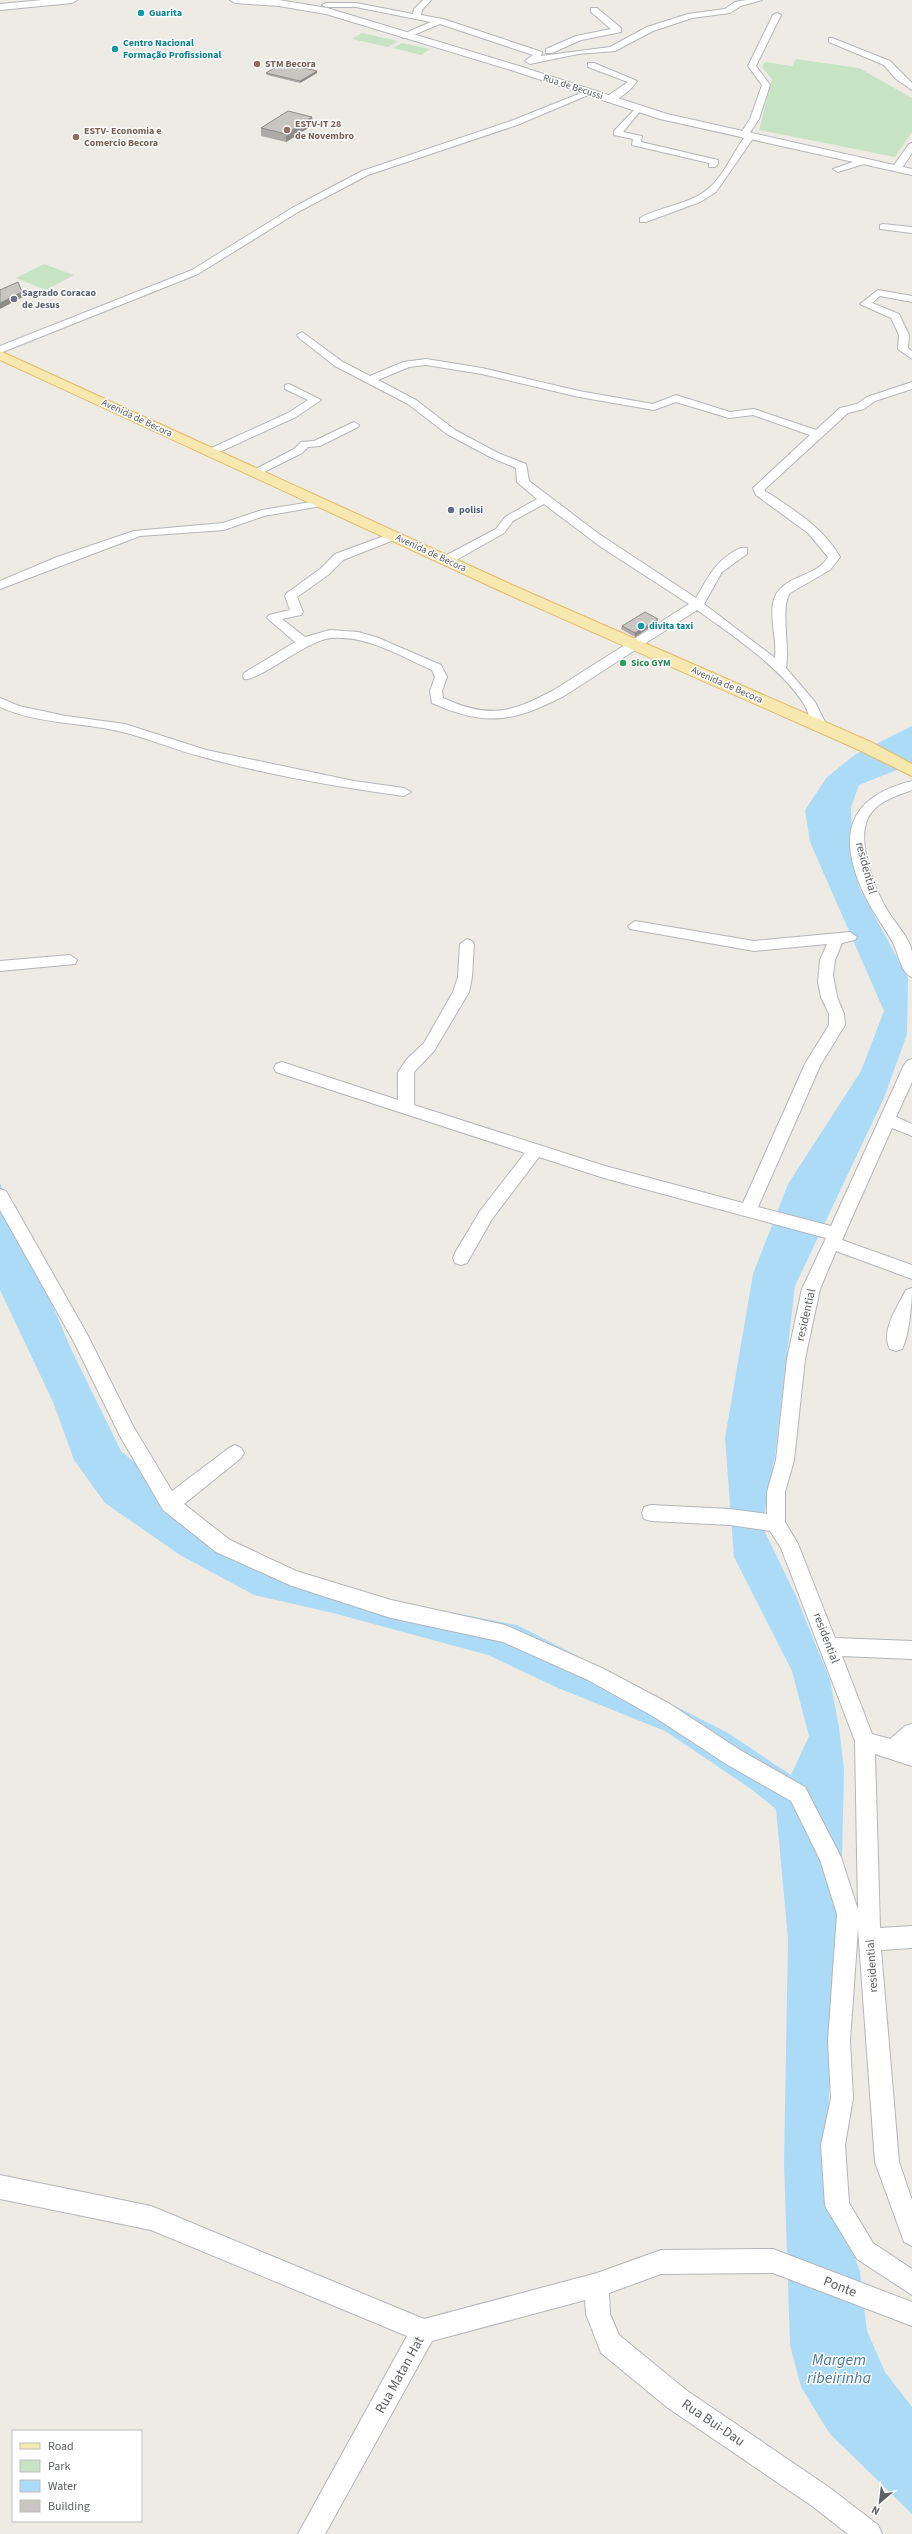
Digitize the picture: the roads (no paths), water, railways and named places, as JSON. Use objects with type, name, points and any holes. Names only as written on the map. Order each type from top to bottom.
[{"type":"main road","name":"Avenida de Becora","points":[[0,355],[447,560],[821,728],[865,746],[912,775]]},
{"type":"street","points":[[0,7],[72,0]]},
{"type":"street","name":"Rua de Becussi","points":[[235,0],[279,3],[327,11],[515,68],[638,109],[747,137],[912,172]]},
{"type":"street","points":[[416,16],[418,9],[427,0]]},
{"type":"street","points":[[529,61],[578,52],[612,49],[650,29],[691,16],[727,11],[738,4],[758,0]]},
{"type":"street","points":[[326,5],[349,4],[440,21],[535,51],[539,54],[537,56]]},
{"type":"street","points":[[515,68],[537,56],[579,38],[618,30],[607,23],[594,10]]},
{"type":"street","points":[[643,220],[655,212],[675,209],[713,190],[747,137],[755,118],[766,85],[752,66],[777,15]]},
{"type":"street","points":[[406,36],[440,21]]},
{"type":"street","points":[[832,40],[888,62],[899,77],[912,87]]},
{"type":"street","points":[[591,65],[633,81],[628,88],[609,99]]},
{"type":"street","points":[[0,350],[195,272],[295,210],[365,174],[390,163],[514,123],[589,93]]},
{"type":"street","points":[[638,109],[617,133],[639,138],[635,143],[715,162],[712,165]]},
{"type":"street","points":[[898,168],[912,146]]},
{"type":"street","points":[[838,169],[864,161]]},
{"type":"street","points":[[883,227],[912,230]]},
{"type":"street","points":[[912,299],[878,293],[865,304],[893,314],[904,335],[903,349],[912,356]]},
{"type":"street","points":[[302,335],[338,364],[368,381],[412,402],[451,432],[494,455],[522,466],[523,482],[605,544],[698,604],[780,668],[814,710],[821,728]]},
{"type":"street","points":[[368,381],[407,364],[426,362],[482,371],[618,401],[654,407],[676,398],[729,415],[740,415],[754,412],[819,435]]},
{"type":"street","points":[[780,668],[782,644],[779,605],[782,595],[790,586],[829,565],[834,557],[823,541],[788,510],[758,490],[760,486],[819,435],[844,410],[860,407],[871,399],[912,385]]},
{"type":"street","points":[[211,452],[292,415],[316,400],[289,386]]},
{"type":"street","points":[[256,472],[298,451],[305,444],[316,444],[354,425]]},
{"type":"street","points":[[447,560],[500,531],[509,519],[546,499]]},
{"type":"street","points":[[0,586],[61,560],[138,533],[224,526],[262,513],[323,503]]},
{"type":"street","points":[[305,644],[273,618],[297,612],[291,596],[324,572],[339,557],[358,548],[395,536]]},
{"type":"street","points":[[249,676],[280,656],[329,634],[354,635],[380,642],[437,668],[441,677],[436,691],[437,700],[454,710],[494,716],[523,710],[568,690],[634,643],[698,604],[716,571],[743,551]]},
{"type":"street","points":[[0,702],[15,710],[66,720],[120,727],[203,753],[354,785],[404,792]]},
{"type":"street","name":"residential","points":[[912,775],[868,807],[862,814],[857,831],[858,847],[871,893],[909,959],[912,972]]},
{"type":"street","points":[[635,926],[754,946],[843,938],[826,961],[826,979],[830,998],[837,1011],[837,1024],[813,1063],[777,1141],[748,1211]]},
{"type":"street","points":[[406,1107],[406,1072],[412,1062],[429,1047],[461,992],[465,976],[467,944]]},
{"type":"street","points":[[0,966],[70,960]]},
{"type":"street","name":"residential","points":[[912,1065],[831,1236],[811,1290],[796,1359],[785,1460],[776,1492],[776,1524],[789,1544],[865,1741],[869,1940],[887,2162],[912,2234]]},
{"type":"street","points":[[282,1068],[604,1172],[748,1211],[831,1236],[912,1272]]},
{"type":"street","points":[[887,1120],[912,1130]]},
{"type":"street","points":[[461,1258],[486,1215],[536,1150]]},
{"type":"street","points":[[0,1195],[81,1339],[126,1431],[170,1504],[223,1546],[292,1578],[391,1609],[505,1634],[595,1674],[663,1711],[733,1757],[798,1794],[830,1857],[848,1914],[839,2041],[842,2098],[833,2146],[836,2206],[865,2251],[912,2283]]},
{"type":"street","points":[[896,1344],[899,1320],[912,1295]]},
{"type":"street","points":[[170,1504],[235,1453]]},
{"type":"street","points":[[651,1513],[716,1517],[738,1516],[776,1524]]},
{"type":"street","points":[[830,1647],[912,1650]]},
{"type":"street","points":[[865,1741],[903,1752],[912,1734]]},
{"type":"street","points":[[869,1940],[912,1937]]},
{"type":"street","points":[[0,2187],[151,2218],[424,2331]]},
{"type":"street","name":"Rua Matan Hat","points":[[311,2534],[424,2331],[597,2285],[661,2262],[773,2261]]},
{"type":"street","name":"Ponte","points":[[773,2261],[910,2313]]},
{"type":"street","name":"Rua Bui-Dau","points":[[597,2285],[598,2314],[610,2344],[677,2399],[821,2497],[869,2534]]},
{"type":"water","name":"Margem ribeirinha","points":[[912,726],[912,764],[859,785],[851,807],[852,849],[859,887],[908,978],[907,1034],[884,1098],[795,1286],[775,1456],[762,1526],[796,1596],[830,1680],[839,1727],[844,1770],[840,1947],[831,2035],[827,2146],[837,2206],[860,2272],[867,2331],[885,2372],[912,2407],[912,2514],[830,2434],[801,2387],[790,2345],[784,2162],[788,1939],[776,1809],[751,1789],[665,1731],[558,1688],[488,1655],[333,1613],[254,1595],[180,1555],[105,1503],[74,1460],[53,1402],[0,1290],[0,1183],[72,1351],[121,1451],[222,1537],[256,1557],[401,1607],[460,1614],[517,1625],[728,1733],[791,1775],[809,1736],[792,1671],[734,1557],[725,1438],[753,1274],[788,1184],[861,1071],[884,1011],[810,842],[805,810],[827,777],[856,754]]},
{"type":"place","name":"Guarita","points":[[141,13]]},
{"type":"place","name":"Centro Nacional Formação Profissional","points":[[115,49]]},
{"type":"place","name":"STM Becora","points":[[257,64]]},
{"type":"place","name":"ESTV-IT 28 de Novembro","points":[[287,130]]},
{"type":"place","name":"ESTV- Economia e Comercio Becora","points":[[76,137]]},
{"type":"place","name":"Sagrado Coracao de Jesus","points":[[14,299]]},
{"type":"place","name":"polisi","points":[[451,510]]},
{"type":"place","name":"divita taxi","points":[[641,626]]},
{"type":"place","name":"Sico GYM","points":[[623,663]]}]
